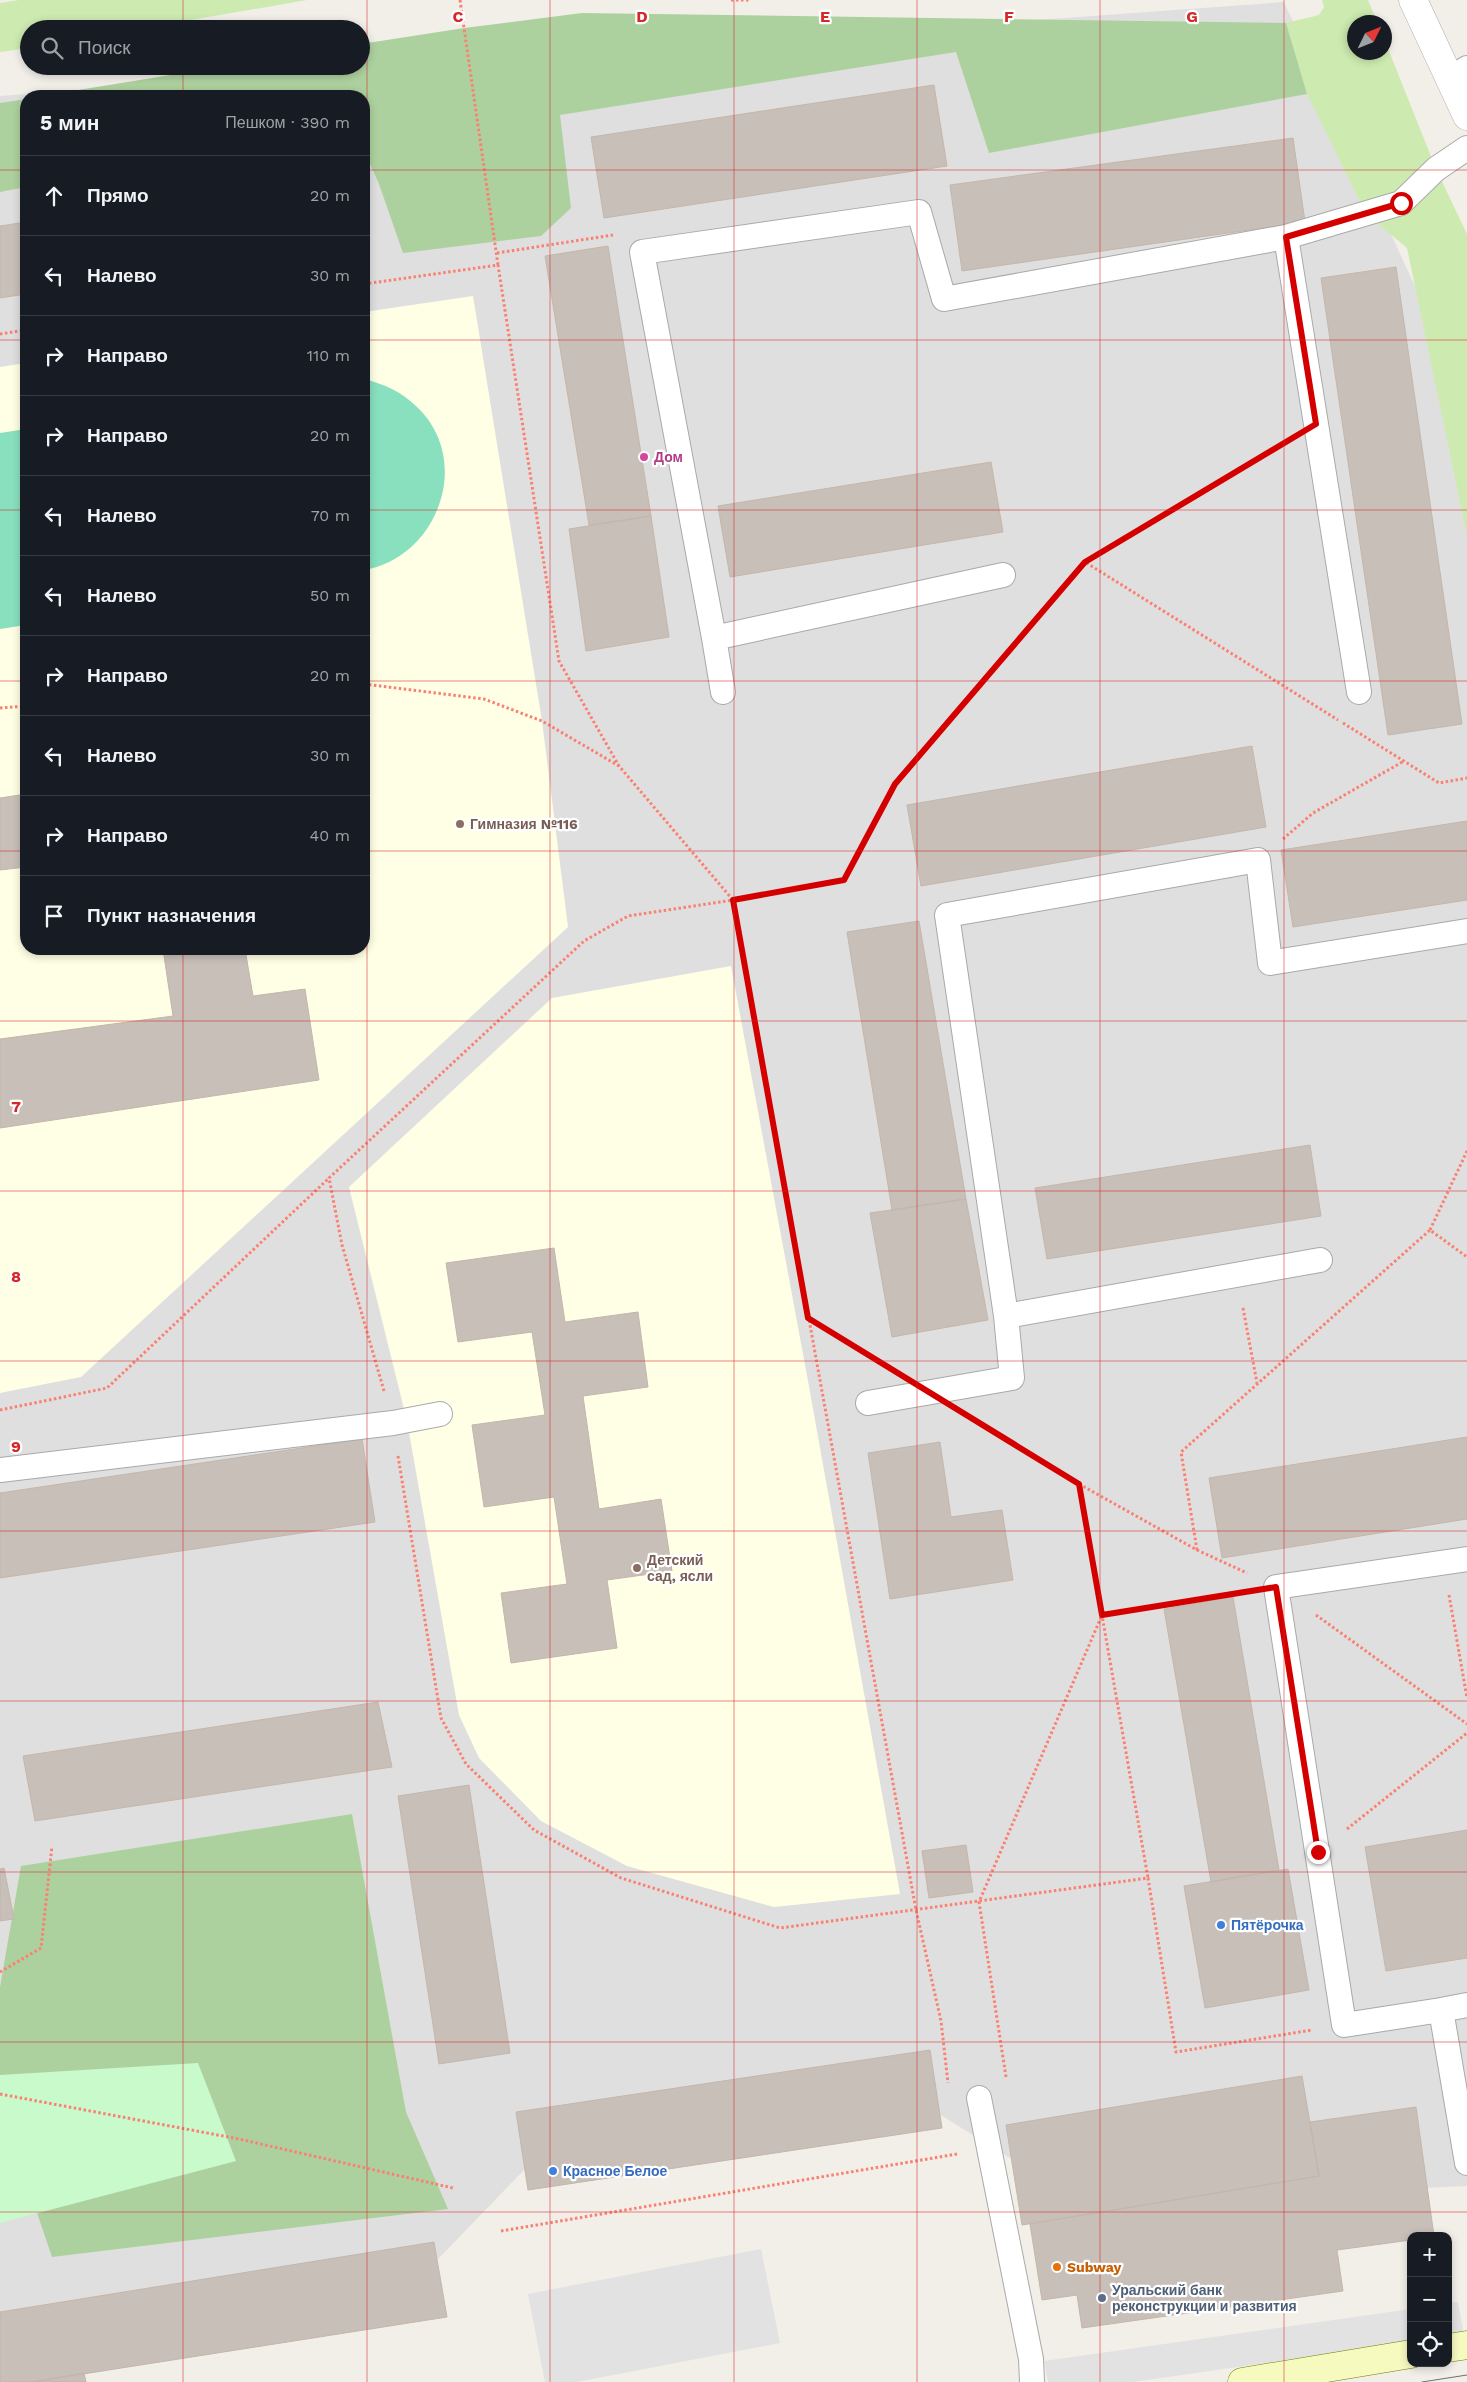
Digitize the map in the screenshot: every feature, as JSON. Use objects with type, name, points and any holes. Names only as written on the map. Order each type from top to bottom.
[{"type":"street","points":[[1413,0],[1458,73],[1467,116]]},
{"type":"street","points":[[1452,2347],[1467,2345]]},
{"type":"street","points":[[1242,2382],[1407,2355]]},
{"type":"lane","points":[[722,692],[714,638],[642,252],[919,212],[944,299],[1286,237],[1401,203],[1436,169],[1467,148]]},
{"type":"lane","points":[[1286,237],[1359,692]]},
{"type":"lane","points":[[714,638],[1003,575]]},
{"type":"lane","points":[[868,1403],[1012,1378],[1006,1316],[948,915],[1258,860],[1270,963],[1467,931]]},
{"type":"lane","points":[[1006,1316],[1320,1260]]},
{"type":"lane","points":[[0,1470],[393,1422],[440,1414]]},
{"type":"lane","points":[[1467,1559],[1276,1587],[1344,2025],[1467,2005]]},
{"type":"lane","points":[[1441,2010],[1467,2163]]},
{"type":"lane","points":[[980,2098],[1032,2359],[1032,2382]]},
{"type":"path","points":[[460,0],[498,265],[559,661],[620,766],[733,900],[916,1910],[941,2021]]},
{"type":"path","points":[[731,0],[750,0]]},
{"type":"path","points":[[497,253],[625,233],[642,252]]},
{"type":"path","points":[[370,283],[498,265]]},
{"type":"path","points":[[0,334],[20,331]]},
{"type":"path","points":[[0,1410],[107,1388],[584,941],[628,916],[844,880],[895,784],[1085,562],[1316,424]]},
{"type":"path","points":[[1085,562],[1439,783],[1467,778]]},
{"type":"path","points":[[370,685],[484,699],[542,721],[620,766]]},
{"type":"path","points":[[0,708],[20,706]]},
{"type":"path","points":[[1258,860],[1313,813],[1404,761]]},
{"type":"path","points":[[1197,1550],[1181,1452],[1430,1230],[1467,1151]]},
{"type":"path","points":[[329,1178],[342,1246],[393,1422],[441,1718],[466,1764],[534,1830],[621,1878],[780,1928],[1148,1878]]},
{"type":"path","points":[[1430,1230],[1467,1257]]},
{"type":"path","points":[[1237,1274],[1257,1384]]},
{"type":"path","points":[[808,1318],[1079,1484],[1148,1878],[1176,2052],[1344,2025]]},
{"type":"path","points":[[1443,1562],[1467,1698]]},
{"type":"path","points":[[1102,1615],[1276,1587]]},
{"type":"path","points":[[980,2098],[1009,2093],[978,1902],[1102,1615]]},
{"type":"path","points":[[1318,1852],[1467,1733]]},
{"type":"path","points":[[0,1972],[41,1948],[52,1846]]},
{"type":"path","points":[[0,2094],[239,2139],[453,2188]]},
{"type":"path","points":[[502,2230],[960,2154]]},
{"type":"shaded area","points":[[1284,2],[1467,399],[1467,2186],[1084,2204],[902,2091],[551,2142],[414,2284],[0,2371],[0,96],[20,95],[20,955],[370,955],[370,90],[82,90],[287,75],[370,75],[370,69]]},
{"type":"shaded area","name":"Гимназия №116","points":[[473,296],[542,721],[568,927],[81,1377],[0,1393],[0,367],[20,364],[20,955],[370,955],[370,311]]},
{"type":"shaded area","name":"Детский сад, ясли","points":[[731,966],[900,1894],[774,1907],[627,1866],[541,1821],[479,1758],[459,1715],[407,1421],[349,1187],[552,998]]},
{"type":"shaded area","points":[[761,2249],[780,2343],[577,2382],[545,2382],[528,2294]]},
{"type":"shaded area","points":[[1458,2302],[1464,2335],[1452,2336],[1452,2303]]},
{"type":"shaded area","points":[[1407,2310],[1407,2343],[1133,2382],[1048,2382],[1044,2361]]},
{"type":"green space","points":[[19,0],[307,0],[191,20],[20,20],[20,49],[0,52],[0,3]]},
{"type":"green space","points":[[1322,0],[1368,0],[1374,15],[1347,15],[1347,60],[1392,59],[1436,169],[1467,234],[1467,536],[1407,248],[1366,214],[1307,94],[1286,23],[1319,15],[1324,7]]},
{"type":"green space","points":[[582,13],[1286,23],[1307,94],[989,153],[956,52],[560,115],[571,208],[541,236],[403,253],[370,164],[370,90],[78,90],[170,75],[370,75],[370,43]]},
{"type":"green space","points":[[20,100],[20,188],[0,192],[0,103]]},
{"type":"green space","points":[[370,381],[392,389],[417,407],[434,429],[443,454],[445,479],[439,504],[428,527],[411,547],[390,562],[370,568]]},
{"type":"green space","points":[[20,430],[20,626],[0,629],[0,433]]},
{"type":"green space","points":[[352,1814],[406,2112],[448,2209],[52,2257],[0,2104],[0,1987],[21,1866]]},
{"type":"green space","points":[[198,2063],[236,2161],[0,2223],[0,2075]]},
{"type":"building","points":[[934,85],[947,166],[604,218],[591,137]]},
{"type":"building","points":[[1293,138],[1305,222],[962,271],[950,185]]},
{"type":"building","points":[[20,223],[20,295],[0,298],[0,226]]},
{"type":"building","points":[[608,246],[651,516],[589,525],[545,256]]},
{"type":"building","points":[[1396,267],[1462,724],[1388,735],[1321,278]]},
{"type":"building","points":[[991,462],[1003,532],[730,577],[718,506]]},
{"type":"building","points":[[651,516],[669,637],[586,651],[569,529]]},
{"type":"building","points":[[1252,746],[1266,827],[921,886],[907,805]]},
{"type":"building","points":[[20,795],[20,868],[0,870],[0,798]]},
{"type":"building","points":[[1467,821],[1467,900],[1293,927],[1281,850]]},
{"type":"building","points":[[919,921],[966,1199],[892,1210],[847,932]]},
{"type":"building","points":[[164,955],[246,955],[253,996],[305,989],[319,1080],[0,1128],[0,1039],[173,1016]]},
{"type":"building","points":[[1310,1145],[1321,1216],[1047,1259],[1035,1188]]},
{"type":"building","points":[[966,1199],[988,1320],[892,1337],[870,1213]]},
{"type":"building","points":[[554,1248],[565,1322],[638,1312],[648,1387],[583,1396],[599,1509],[661,1499],[672,1571],[607,1580],[617,1648],[511,1663],[501,1593],[567,1584],[554,1497],[484,1507],[472,1425],[545,1415],[532,1332],[458,1342],[446,1263]]},
{"type":"building","points":[[1467,1437],[1467,1519],[1222,1558],[1209,1478]]},
{"type":"building","points":[[362,1439],[375,1522],[0,1578],[0,1493]]},
{"type":"building","points":[[940,1442],[951,1517],[1002,1510],[1013,1580],[890,1599],[868,1453]]},
{"type":"building","points":[[1233,1597],[1279,1870],[1211,1882],[1164,1609]]},
{"type":"building","points":[[378,1702],[392,1767],[35,1821],[23,1756]]},
{"type":"building","points":[[469,1785],[510,2053],[439,2064],[398,1796]]},
{"type":"building","points":[[1467,1830],[1467,1958],[1386,1971],[1365,1847]]},
{"type":"building","points":[[966,1845],[973,1892],[929,1898],[922,1851]]},
{"type":"building","points":[[4,1868],[14,1919],[0,1921],[0,1869]]},
{"type":"building","points":[[1288,1869],[1309,1990],[1205,2008],[1184,1886]]},
{"type":"building","points":[[930,2050],[942,2128],[528,2190],[516,2112]]},
{"type":"building","points":[[1302,2076],[1319,2176],[1022,2225],[1006,2125]]},
{"type":"building","points":[[1416,2107],[1433,2232],[1407,2232],[1407,2241],[1337,2250],[1343,2291],[1082,2328],[1077,2295],[1042,2300],[1030,2224],[1319,2176],[1310,2122]]},
{"type":"building","points":[[434,2242],[447,2317],[32,2382],[0,2382],[0,2312]]},
{"type":"building","points":[[84,2373],[86,2382],[32,2382]]},
{"type":"tram line","points":[[1422,2382],[1467,2375]]},
{"type":"place","name":"Дом","points":[[644,457]]},
{"type":"place","name":"Гимназия №116","points":[[460,824]]},
{"type":"place","name":"Детский сад, ясли","points":[[637,1568]]},
{"type":"place","name":"Пятёрочка","points":[[1221,1925]]},
{"type":"place","name":"Красное Белое","points":[[553,2171]]},
{"type":"place","name":"Subway","points":[[1057,2267]]},
{"type":"place","name":"Уральский банк реконструкции и развития","points":[[1102,2298]]},
{"type":"route","points":[[1318,1852],[1276,1587],[1102,1615],[1079,1484],[808,1318],[733,900],[844,880],[895,784],[1085,562],[1316,424],[1286,237],[1401,203]]}]
